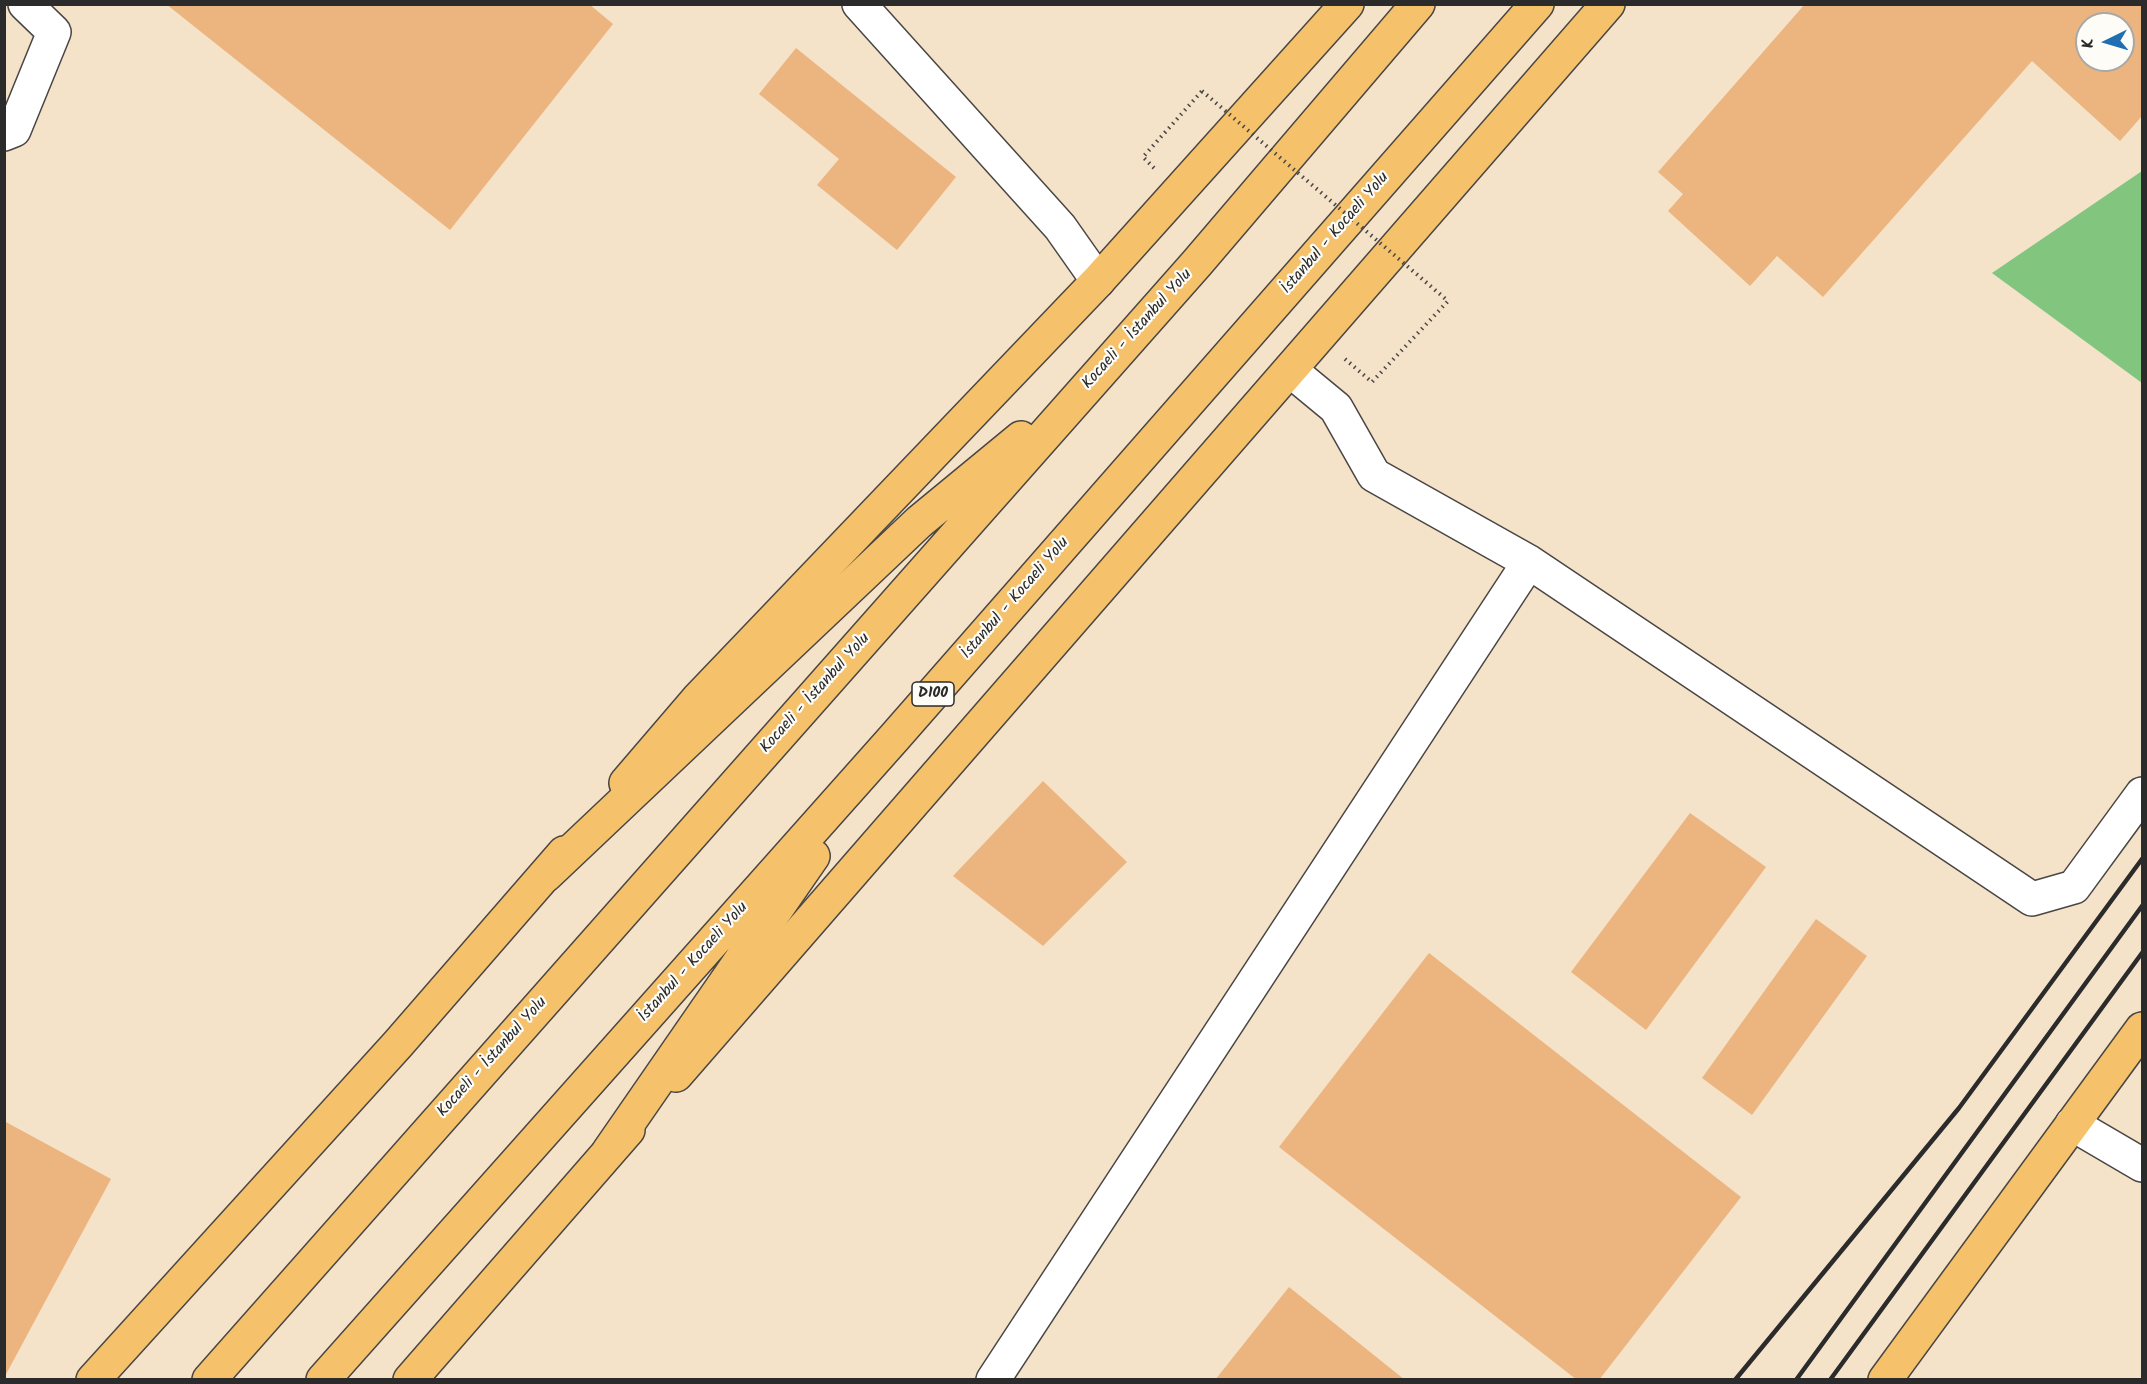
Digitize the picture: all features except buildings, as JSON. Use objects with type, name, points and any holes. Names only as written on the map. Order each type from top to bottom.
[{"type":"main road","points":[[93,1380],[398,1044],[698,699],[1098,281],[1347,4]]},
{"type":"main road","name":"Kocaeli - İstanbul Yolu","points":[[209,1380],[1205,254],[1418,4]]},
{"type":"main road","name":"İstanbul - Kocaeli Yolu","points":[[323,1380],[894,738],[1538,4]]},
{"type":"main road","points":[[410,1380],[1608,4]]},
{"type":"main road","points":[[546,875],[919,522],[1101,372]]},
{"type":"main road","points":[[609,1151],[894,738]]},
{"type":"main road","points":[[1885,1380],[2142,1029]]},
{"type":"street","points":[[4,134],[14,130],[54,32],[24,4]]},
{"type":"street","points":[[859,4],[1060,227],[1098,281]]},
{"type":"street","points":[[1290,370],[1336,408],[1374,475],[1529,562],[2032,899],[2074,887],[2142,794]]},
{"type":"street","points":[[993,1380],[1529,562]]},
{"type":"street","points":[[2072,1124],[2142,1165]]},
{"type":"path","points":[[1143,157],[1202,91],[1448,301],[1372,382]]},
{"type":"green space","points":[[2142,171],[2142,383],[1992,273]]},
{"type":"railway","points":[[1735,1380],[1959,1108],[2142,859]]},
{"type":"railway","points":[[1796,1380],[2142,906]]},
{"type":"railway","points":[[1830,1380],[2142,953]]}]
